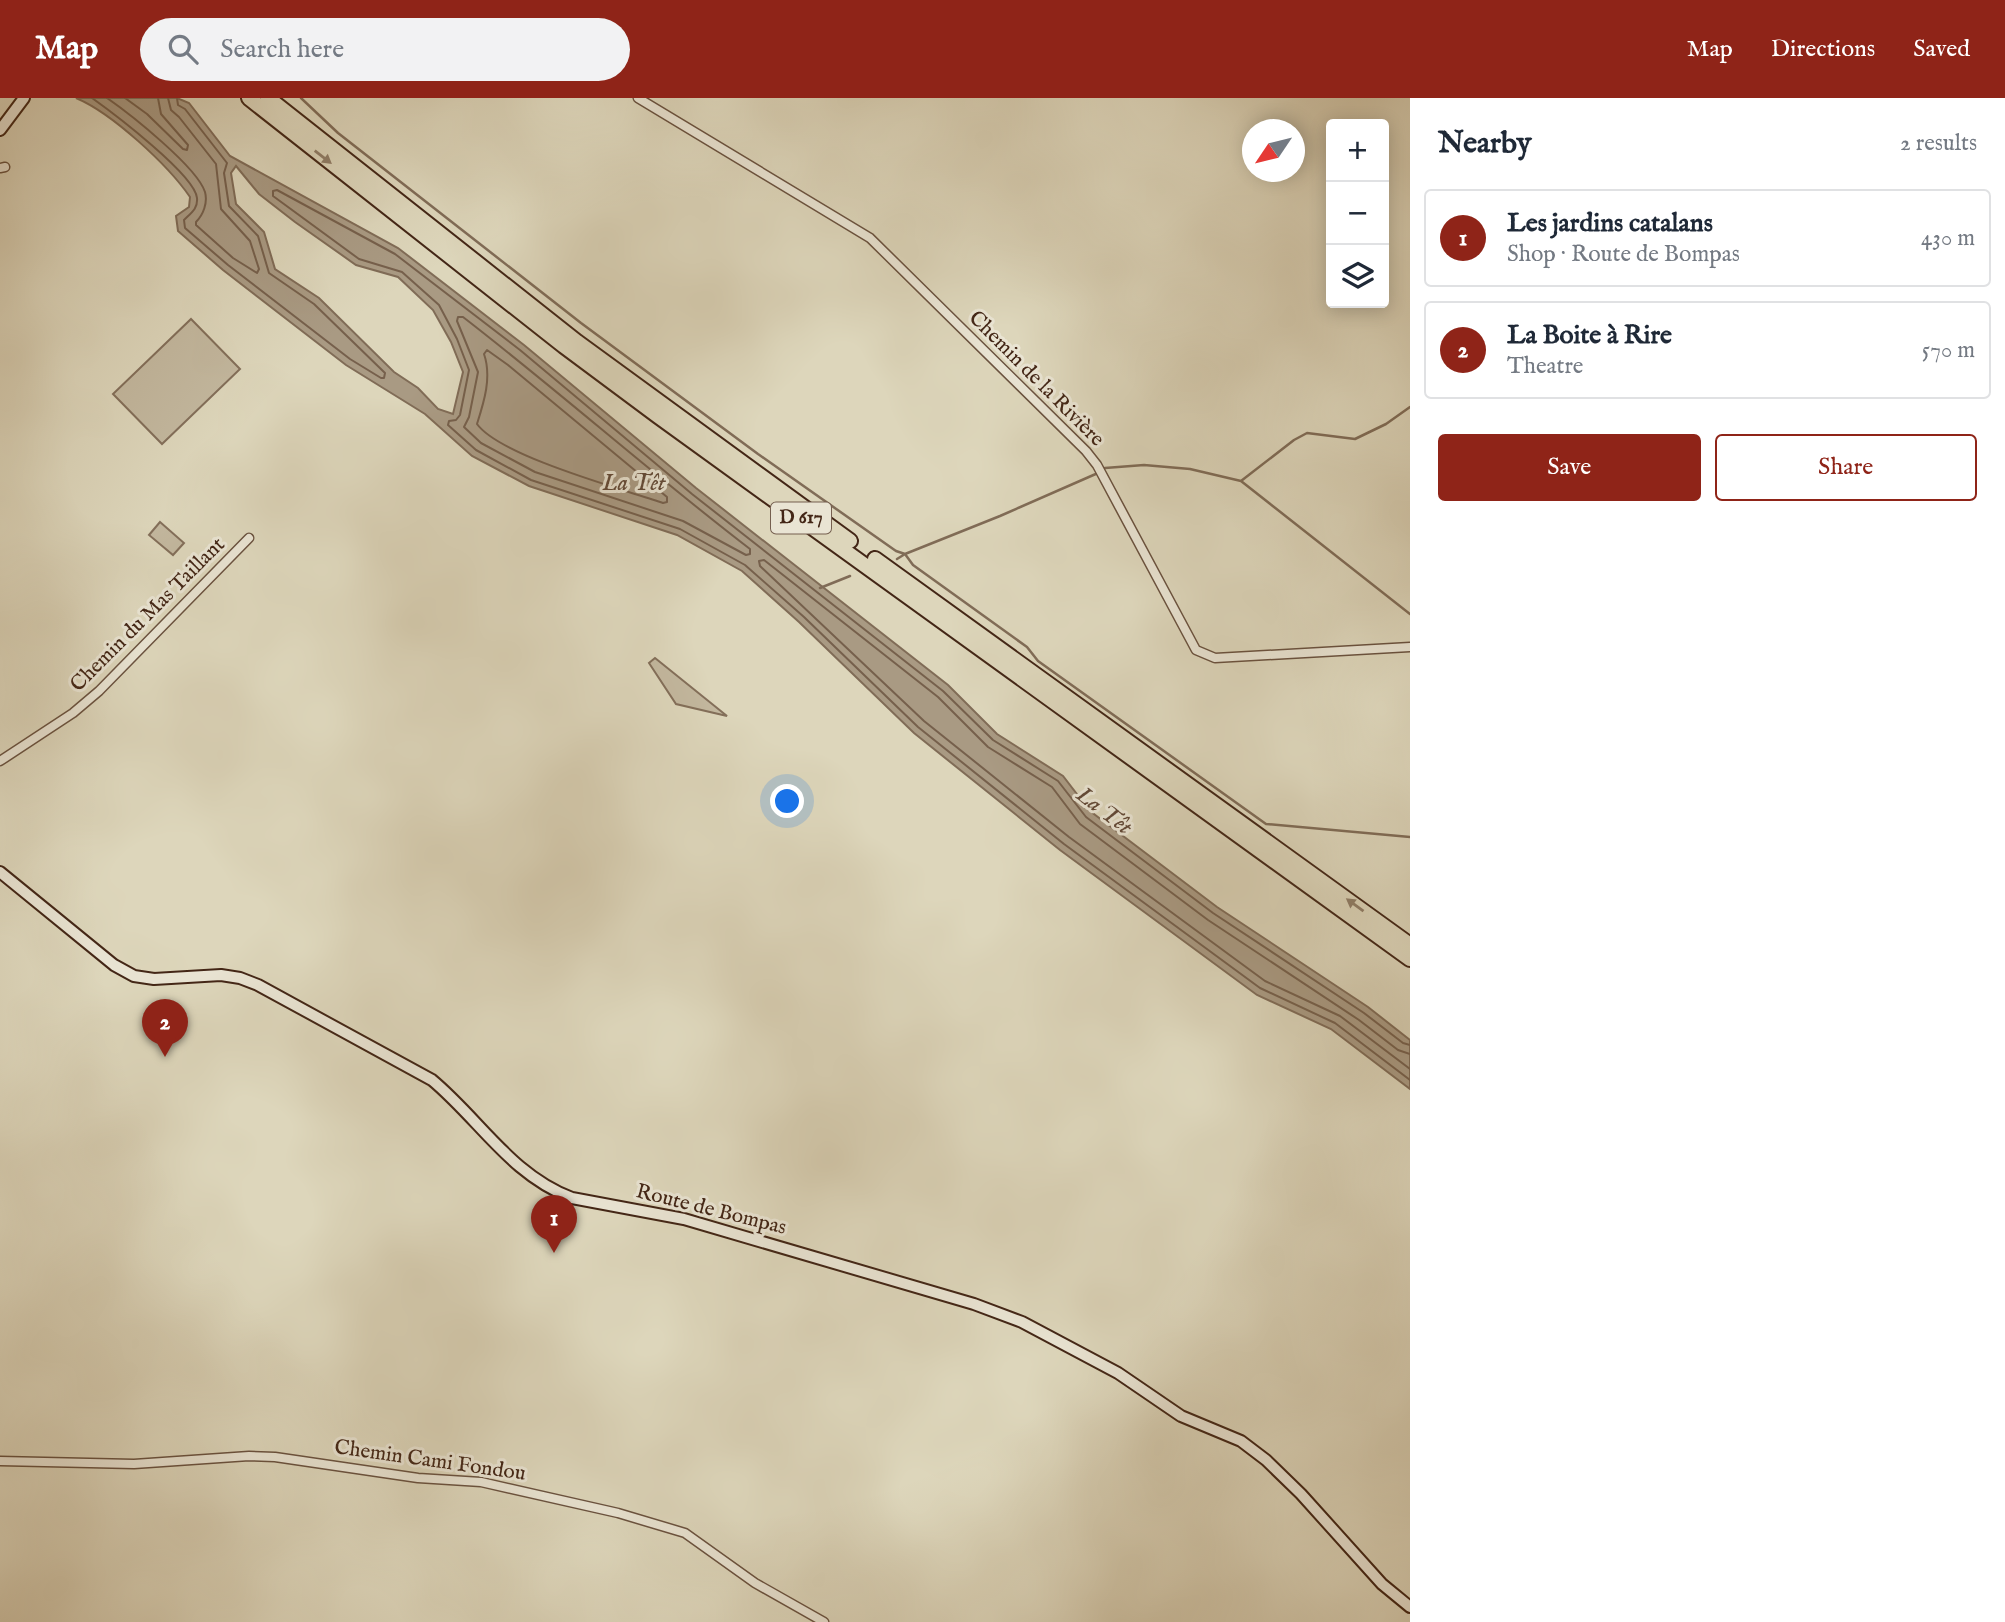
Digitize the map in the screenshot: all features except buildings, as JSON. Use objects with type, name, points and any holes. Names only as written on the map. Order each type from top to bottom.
[{"type":"highway","points":[[242,98],[270,114]]},
{"type":"highway","name":"D 617","points":[[249,98],[533,322],[658,416],[1410,959]]},
{"type":"highway","name":"D 617","points":[[268,98],[663,407],[1410,945]]},
{"type":"highway","points":[[284,98],[302,125]]},
{"type":"main road","points":[[0,122],[23,100]]},
{"type":"main road","points":[[0,130],[23,100]]},
{"type":"main road","name":"Route de Bompas","points":[[0,872],[114,964],[134,976],[154,979],[221,975],[240,978],[258,985],[432,1080],[452,1096],[506,1156],[557,1193],[684,1219],[974,1304],[1022,1322],[1118,1373],[1181,1416],[1241,1441],[1266,1460],[1301,1494],[1382,1584],[1410,1607]]},
{"type":"street","name":"Chemin de la Rivière","points":[[638,98],[870,238],[948,314],[1098,466],[1200,654],[1215,658],[1410,647]]},
{"type":"street","name":"Chemin du Mas Taillant","points":[[0,761],[73,713],[99,691],[249,538]]},
{"type":"street","name":"Chemin Cami Fondou","points":[[0,1461],[134,1464],[249,1456],[275,1457],[418,1478],[481,1482],[618,1513],[685,1533],[755,1583],[824,1622]]},
{"type":"shaded area","points":[[191,319],[240,369],[162,444],[113,394]]},
{"type":"shaded area","points":[[160,522],[184,543],[173,555],[149,535]]},
{"type":"shaded area","points":[[655,658],[727,716],[676,704],[649,663]]},
{"type":"water","name":"La Têt","points":[[76,98],[177,98],[189,103],[230,156],[398,248],[524,345],[696,488],[948,685],[997,734],[1063,776],[1090,811],[1217,907],[1368,1007],[1410,1040],[1410,1089],[1331,1029],[1257,995],[1060,850],[914,733],[742,571],[677,535],[529,486],[472,456],[425,414],[346,365],[223,270],[178,231],[176,216],[189,207],[190,197],[168,170],[138,141],[90,105]],"holes":[[[236,166],[259,194],[356,265],[398,277],[433,310],[451,342],[463,372],[453,414],[438,409],[418,388],[394,372],[319,298],[275,269],[264,232],[236,204],[231,173]]]},
{"type":"waterway","points":[[301,98],[338,133],[581,323],[758,454],[896,551],[905,554],[913,565],[1027,647],[1038,661],[1266,824],[1410,837]]},
{"type":"waterway","points":[[1241,481],[1307,433],[1355,439],[1386,424],[1410,407]]},
{"type":"waterway","points":[[1105,468],[1144,465],[1190,469],[1241,481],[1410,614]]},
{"type":"waterway","points":[[897,559],[1098,473]]},
{"type":"waterway","points":[[820,588],[850,576]]},
{"type":"place","name":"La Boite à Rire","points":[[165,1057]]},
{"type":"place","name":"Les jardins catalans","points":[[554,1253]]}]
